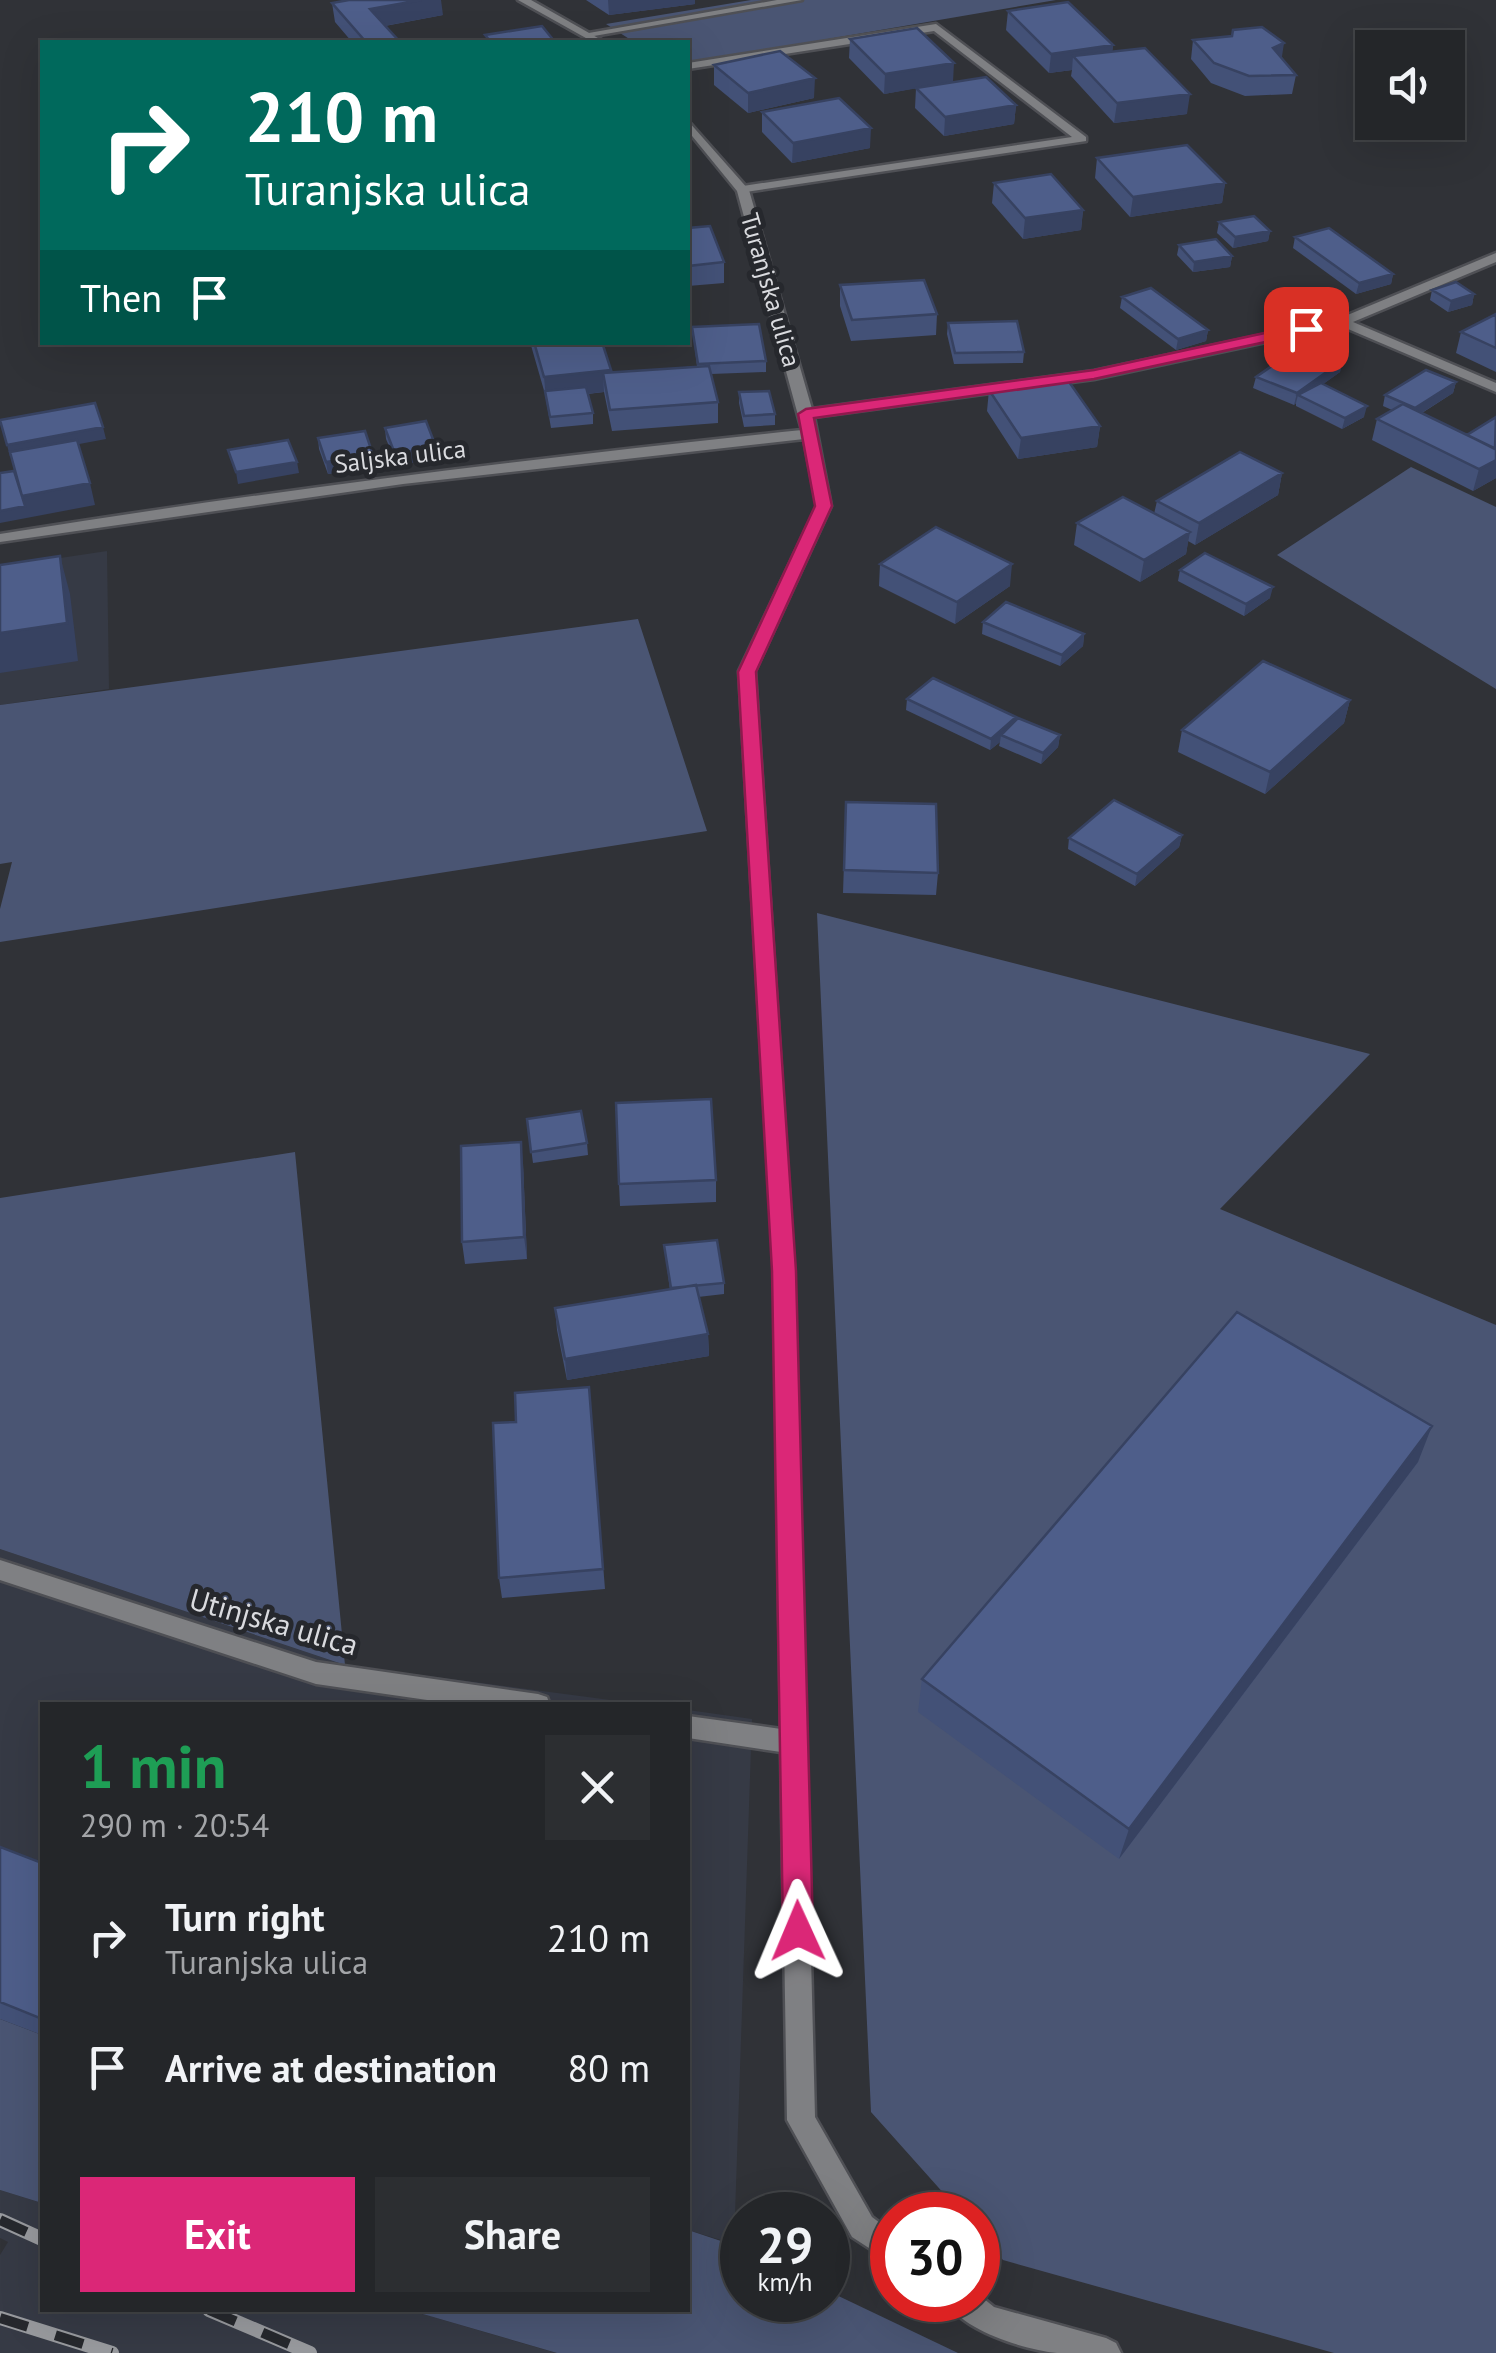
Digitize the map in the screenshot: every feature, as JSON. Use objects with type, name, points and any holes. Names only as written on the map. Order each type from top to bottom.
[{"type":"street","points":[[523,0],[597,40]]},
{"type":"street","points":[[588,34],[796,0]]},
{"type":"street","points":[[690,66],[936,26],[1082,139],[743,190]]},
{"type":"street","name":"Turanjska ulica","points":[[690,126],[743,190],[807,424],[824,506],[747,672],[784,1271],[802,2120],[862,2226],[870,2232]]},
{"type":"street","points":[[807,424],[1094,375],[1342,322],[1496,256]]},
{"type":"street","points":[[1342,322],[1496,388]]},
{"type":"street","name":"Saljska ulica","points":[[0,538],[263,496],[807,424]]},
{"type":"street","name":"Utinjska ulica","points":[[0,1570],[316,1673],[517,1702]]},
{"type":"street","points":[[690,1727],[794,1742]]},
{"type":"street","points":[[998,2322],[1106,2353]]},
{"type":"shaded area","points":[[751,0],[1056,0],[690,63],[690,40],[631,40],[606,24]]},
{"type":"shaded area","points":[[1411,467],[1496,507],[1496,689],[1277,555]]},
{"type":"shaded area","points":[[107,551],[109,689],[0,705],[0,567]]},
{"type":"shaded area","points":[[638,619],[707,831],[0,942],[0,909],[12,862],[0,864],[0,705]]},
{"type":"shaded area","points":[[817,913],[1370,1054],[1220,1209],[1496,1325],[1496,2353],[1334,2353],[1003,2260],[1000,2192],[942,2192],[871,2112]]},
{"type":"shaded area","points":[[295,1152],[345,1665],[0,1549],[0,1198]]},
{"type":"shaded area","points":[[0,1549],[345,1665],[625,1702],[40,1702],[40,2034],[0,2019]]},
{"type":"shaded area","points":[[690,1710],[752,1719],[736,2192],[720,2192],[720,2240],[690,2231]]},
{"type":"shaded area","points":[[0,2019],[40,2034],[40,2202],[0,2190]]},
{"type":"shaded area","points":[[0,2190],[40,2202],[40,2312],[416,2312],[556,2353],[0,2353],[0,2255],[8,2242],[0,2238]]},
{"type":"shaded area","points":[[690,2231],[720,2241],[720,2322],[850,2322],[850,2301],[870,2311],[870,2322],[893,2322],[958,2353],[557,2353],[416,2312],[690,2312]]},
{"type":"building","points":[[421,0],[370,9],[398,40],[364,40],[332,3]]},
{"type":"building","points":[[1068,2],[1113,45],[1051,54],[1008,11]]},
{"type":"building","points":[[542,26],[553,40],[489,40],[485,35]]},
{"type":"building","points":[[1262,27],[1284,43],[1273,48],[1296,75],[1249,76],[1214,63],[1193,40],[1232,36],[1233,30]]},
{"type":"building","points":[[917,28],[954,63],[885,74],[850,39]]},
{"type":"building","points":[[1145,48],[1190,94],[1117,103],[1073,56]]},
{"type":"building","points":[[780,51],[815,78],[748,93],[714,65]]},
{"type":"building","points":[[986,77],[1016,105],[945,117],[916,88]]},
{"type":"building","points":[[839,98],[871,128],[793,143],[762,112]]},
{"type":"building","points":[[1187,145],[1225,183],[1133,197],[1097,158]]},
{"type":"building","points":[[1051,174],[1083,210],[1025,218],[994,183]]},
{"type":"building","points":[[1254,216],[1270,231],[1235,237],[1219,222]]},
{"type":"building","points":[[710,226],[724,262],[690,266],[690,228]]},
{"type":"building","points":[[1329,228],[1393,274],[1359,283],[1295,237]]},
{"type":"building","points":[[1216,239],[1232,256],[1194,262],[1179,245]]},
{"type":"building","points":[[924,280],[937,314],[852,320],[840,285]]},
{"type":"building","points":[[1456,282],[1474,294],[1451,301],[1432,290]]},
{"type":"building","points":[[1151,288],[1208,330],[1178,339],[1122,297]]},
{"type":"building","points":[[1496,314],[1496,348],[1461,332]]},
{"type":"building","points":[[1017,321],[1024,352],[955,353],[948,323]]},
{"type":"building","points":[[759,324],[766,361],[698,364],[692,327]]},
{"type":"building","points":[[535,345],[603,345],[611,370],[544,377]]},
{"type":"building","points":[[1302,345],[1342,361],[1297,393],[1256,377]]},
{"type":"building","points":[[709,366],[718,402],[610,410],[603,373]]},
{"type":"building","points":[[1426,370],[1456,382],[1415,408],[1385,395]]},
{"type":"building","points":[[1067,379],[1100,426],[1021,438],[989,390]]},
{"type":"building","points":[[1321,383],[1367,406],[1345,418],[1298,395]]},
{"type":"building","points":[[586,387],[593,413],[550,417],[545,391]]},
{"type":"building","points":[[769,391],[775,414],[744,416],[739,392]]},
{"type":"building","points":[[95,403],[103,427],[7,445],[0,420]]},
{"type":"building","points":[[1403,404],[1496,449],[1496,460],[1479,469],[1377,419]]},
{"type":"building","points":[[1496,417],[1495,449],[1467,435]]},
{"type":"building","points":[[426,421],[436,447],[395,454],[385,428]]},
{"type":"building","points":[[365,431],[373,455],[326,462],[318,438]]},
{"type":"building","points":[[77,440],[90,483],[22,496],[10,452]]},
{"type":"building","points":[[288,440],[297,462],[236,472],[228,450]]},
{"type":"building","points":[[1240,452],[1282,473],[1199,523],[1157,501]]},
{"type":"building","points":[[14,471],[25,506],[0,511],[0,473]]},
{"type":"building","points":[[1123,497],[1190,532],[1144,560],[1077,523]]},
{"type":"building","points":[[936,527],[1012,564],[957,602],[880,564]]},
{"type":"building","points":[[1205,553],[1273,587],[1246,604],[1180,570]]},
{"type":"building","points":[[60,556],[67,623],[0,633],[0,565]]},
{"type":"building","points":[[1006,602],[1084,634],[1062,655],[983,622]]},
{"type":"building","points":[[1263,661],[1350,700],[1270,772],[1182,730]]},
{"type":"building","points":[[933,678],[1016,717],[991,739],[907,699]]},
{"type":"building","points":[[1018,718],[1060,735],[1043,753],[1001,735]]},
{"type":"building","points":[[1114,800],[1182,835],[1137,874],[1069,838]]},
{"type":"building","points":[[846,802],[936,804],[938,873],[844,870]]},
{"type":"building","points":[[711,1099],[716,1180],[619,1184],[616,1103]]},
{"type":"building","points":[[581,1111],[587,1143],[531,1152],[527,1119]]},
{"type":"building","points":[[521,1142],[524,1237],[462,1242],[461,1146]]},
{"type":"building","points":[[717,1240],[724,1283],[671,1288],[664,1245]]},
{"type":"building","points":[[696,1285],[708,1334],[565,1359],[555,1308]]},
{"type":"building","points":[[1237,1312],[1432,1426],[1129,1829],[922,1679]]},
{"type":"building","points":[[589,1387],[603,1569],[499,1578],[493,1423],[516,1422],[515,1393]]},
{"type":"building","points":[[0,1847],[40,1862],[40,2018],[0,2002]]},
{"type":"railway","points":[[0,2220],[40,2238]]},
{"type":"railway","points":[[214,2312],[310,2353]]},
{"type":"railway","points":[[0,2318],[112,2353]]},
{"type":"route","points":[[798,1931],[784,1271],[747,672],[824,506],[806,414],[1094,375],[1306,329]]}]
